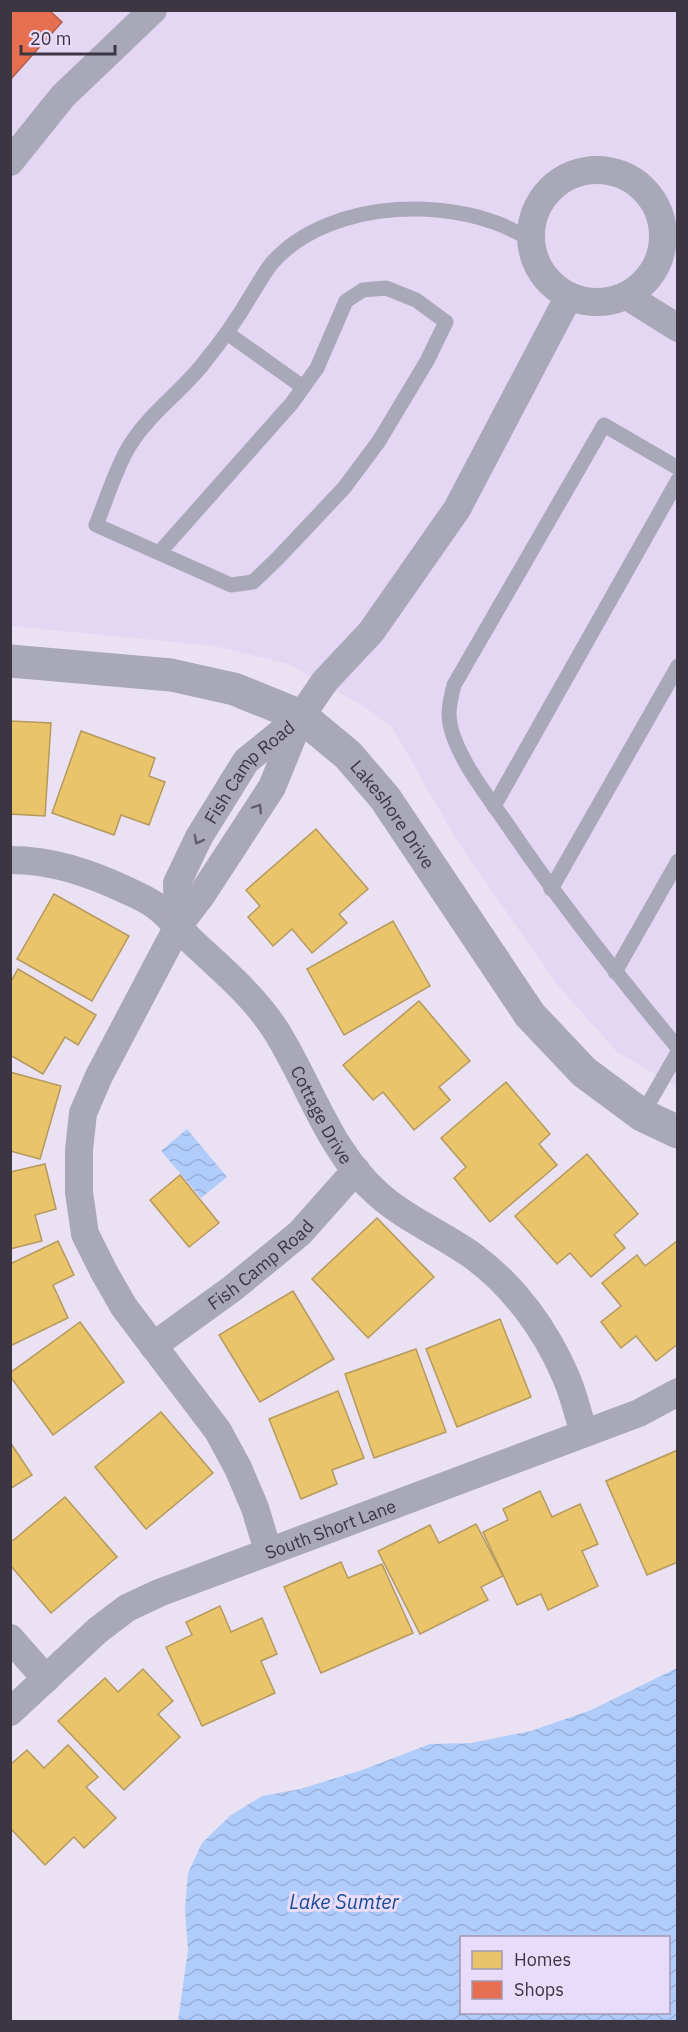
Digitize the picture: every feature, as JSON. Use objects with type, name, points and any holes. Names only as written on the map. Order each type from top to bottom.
[{"type":"street","points":[[10,162],[63,96],[153,10]]},
{"type":"street","points":[[599,170],[621,174],[640,185],[654,201],[662,222],[664,244],[657,265],[645,283],[627,296],[608,302],[588,302],[568,296],[554,287],[542,273],[534,258],[530,240],[533,218],[542,198],[558,183],[578,172],[599,170]]},
{"type":"street","name":"Fish Camp Road","points":[[268,1551],[238,1468],[218,1431],[124,1307],[85,1234],[79,1192],[79,1150],[83,1113],[99,1076],[178,926],[201,896],[272,786],[301,716],[325,681],[371,632],[457,509],[568,296]]},
{"type":"street","points":[[627,296],[678,328]]},
{"type":"street","name":"Lakeshore Drive","points":[[10,661],[171,675],[234,688],[301,716],[348,755],[385,798],[530,1015],[584,1072],[642,1115],[678,1132]]},
{"type":"street","name":"Cottage Drive","points":[[10,860],[58,865],[98,877],[154,905],[221,967],[249,996],[275,1030],[333,1139],[356,1170],[378,1194],[473,1256],[511,1288],[544,1334],[567,1378],[584,1433]]},
{"type":"street","name":"Fish Camp Road","points":[[153,1346],[233,1288],[300,1233],[356,1170]]},
{"type":"street","name":"South Short Lane","points":[[10,1712],[98,1630],[126,1608],[268,1551],[639,1413],[678,1392]]},
{"type":"street","points":[[10,1638],[46,1678]]},
{"type":"lane","points":[[159,553],[264,435],[303,387],[317,368],[346,301],[363,290],[386,288],[416,300],[446,322],[427,361],[379,441],[344,488],[253,582],[231,585],[159,553],[96,525],[129,446],[155,412],[202,366],[227,333],[272,263],[296,243],[334,221],[372,212],[431,208],[480,218],[517,231],[530,240]]},
{"type":"lane","points":[[227,333],[303,387]]},
{"type":"lane","points":[[642,1115],[678,1050],[551,890],[472,772],[454,738],[447,710],[454,685],[604,425],[678,468]]},
{"type":"lane","points":[[494,806],[678,480]]},
{"type":"lane","points":[[551,890],[678,666]]},
{"type":"lane","points":[[615,972],[678,861]]},
{"type":"shaded area","points":[[11,11],[677,11],[677,1087],[617,1052],[558,986],[457,841],[392,727],[363,706],[288,664],[214,646],[11,626]]},
{"type":"water","points":[[187,1129],[227,1177],[201,1198],[161,1151]]},
{"type":"water","name":"Lake Sumter","points":[[677,1668],[677,2021],[178,2021],[188,1950],[185,1908],[188,1873],[202,1843],[231,1815],[262,1796],[300,1789],[362,1770],[430,1744],[471,1743],[531,1731],[591,1710]]},
{"type":"building: Homes","points":[[10,721],[51,723],[45,816],[10,814]]},
{"type":"building: Homes","points":[[81,731],[155,758],[149,776],[165,782],[149,825],[121,815],[114,835],[52,813]]},
{"type":"building: Homes","points":[[316,829],[368,889],[339,914],[347,923],[312,953],[292,929],[273,946],[248,917],[260,906],[246,890]]},
{"type":"building: Homes","points":[[54,894],[129,936],[92,1001],[17,959]]},
{"type":"building: Homes","points":[[393,921],[430,986],[344,1035],[307,969]]},
{"type":"building: Homes","points":[[18,969],[96,1015],[78,1045],[65,1037],[43,1074],[10,1055],[10,983]]},
{"type":"building: Homes","points":[[419,1001],[470,1061],[439,1087],[450,1100],[414,1130],[383,1092],[373,1100],[343,1065]]},
{"type":"building: Homes","points":[[10,1072],[61,1086],[40,1159],[10,1151]]},
{"type":"building: Homes","points":[[506,1082],[550,1134],[539,1144],[557,1165],[490,1222],[454,1178],[466,1167],[441,1138]]},
{"type":"building: Homes","points":[[587,1154],[638,1214],[614,1235],[625,1248],[591,1277],[570,1253],[557,1264],[515,1216]]},
{"type":"building: Homes","points":[[45,1164],[56,1209],[35,1215],[42,1241],[10,1249],[10,1172]]},
{"type":"building: Homes","points":[[180,1175],[219,1223],[189,1247],[150,1200]]},
{"type":"building: Homes","points":[[377,1218],[434,1277],[368,1338],[312,1279]]},
{"type":"building: Homes","points":[[58,1241],[74,1275],[53,1285],[68,1318],[10,1346],[10,1264]]},
{"type":"building: Homes","points":[[677,1241],[678,1344],[656,1361],[636,1336],[621,1348],[601,1322],[621,1306],[602,1283],[637,1255],[645,1266]]},
{"type":"building: Homes","points":[[293,1291],[334,1359],[260,1402],[219,1335]]},
{"type":"building: Homes","points":[[500,1319],[531,1397],[457,1427],[426,1349]]},
{"type":"building: Homes","points":[[80,1322],[124,1382],[53,1435],[10,1373]]},
{"type":"building: Homes","points":[[416,1349],[446,1432],[374,1458],[345,1374]]},
{"type":"building: Homes","points":[[338,1391],[364,1458],[332,1470],[337,1484],[301,1499],[269,1419]]},
{"type":"building: Homes","points":[[161,1412],[213,1473],[146,1529],[95,1467]]},
{"type":"building: Homes","points":[[10,1442],[32,1475],[10,1489]]},
{"type":"building: Homes","points":[[678,1450],[678,1562],[647,1575],[606,1481]]},
{"type":"building: Homes","points":[[540,1491],[552,1517],[580,1504],[598,1544],[582,1551],[598,1586],[548,1610],[541,1594],[517,1605],[483,1532],[508,1520],[503,1509]]},
{"type":"building: Homes","points":[[65,1497],[117,1557],[51,1613],[10,1565],[10,1543]]},
{"type":"building: Homes","points":[[476,1524],[503,1576],[481,1587],[488,1600],[420,1634],[378,1551],[430,1525],[439,1543]]},
{"type":"building: Homes","points":[[341,1562],[348,1578],[382,1564],[413,1633],[321,1673],[284,1587]]},
{"type":"building: Homes","points":[[220,1606],[231,1632],[262,1618],[277,1654],[261,1661],[275,1693],[202,1726],[166,1647],[192,1635],[186,1622]]},
{"type":"building: Homes","points":[[143,1669],[173,1701],[158,1714],[180,1737],[124,1790],[58,1721],[105,1678],[118,1692]]},
{"type":"building: Homes","points":[[68,1745],[98,1777],[86,1787],[116,1818],[84,1848],[74,1837],[45,1865],[10,1828],[10,1765],[27,1750],[44,1768]]},
{"type":"building: Shops","points":[[10,10],[49,10],[62,22],[10,80]]}]
